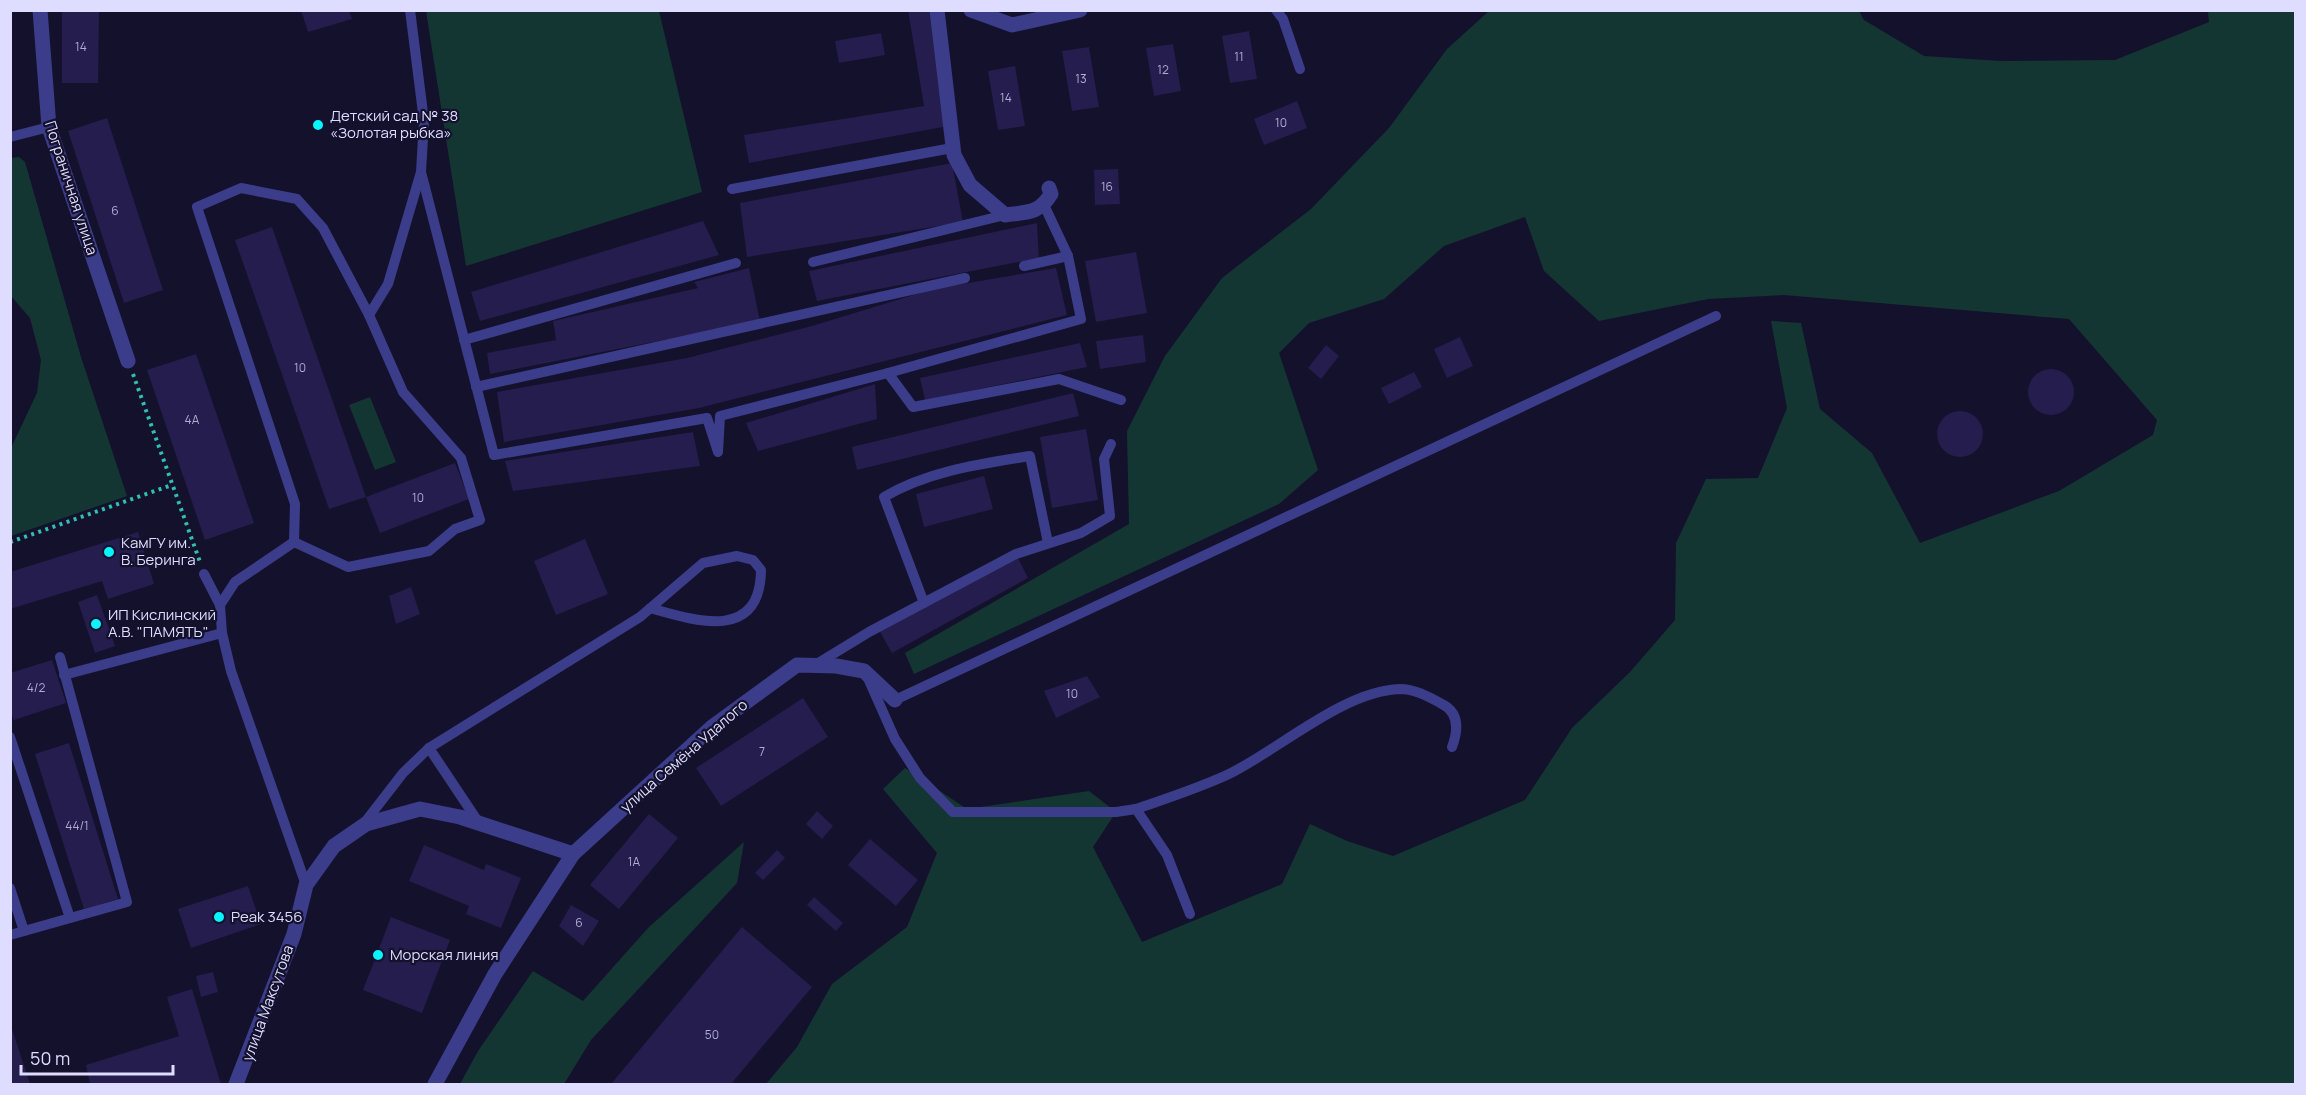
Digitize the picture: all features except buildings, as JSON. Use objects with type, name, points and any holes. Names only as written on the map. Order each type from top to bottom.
[{"type":"street","name":"Пограничная улица","points":[[40,10],[49,127],[128,361]]},
{"type":"street","points":[[937,10],[952,147],[970,185],[1005,215],[1034,211],[1044,206],[1051,194],[1048,188]]},
{"type":"street","points":[[971,10],[1012,25],[1080,10]]},
{"type":"street","name":"улица Семёна Удалого","points":[[435,1084],[495,974],[573,854],[712,727],[797,665],[864,671]]},
{"type":"street","points":[[864,671],[895,700]]},
{"type":"street","points":[[306,885],[334,846],[360,829],[420,809],[479,823],[573,854]]},
{"type":"street","name":"улица Максутова","points":[[236,1084],[294,934],[306,885]]},
{"type":"lane","points":[[369,315],[388,284],[421,172],[424,122],[410,10]]},
{"type":"lane","points":[[1276,10],[1283,19],[1300,69]]},
{"type":"lane","points":[[10,137],[49,127]]},
{"type":"lane","points":[[732,189],[952,147]]},
{"type":"lane","points":[[421,172],[494,455],[707,418],[718,452],[720,416],[888,373],[1081,318],[1068,256],[1044,206]]},
{"type":"lane","points":[[241,188],[297,199],[323,228],[369,315],[403,392],[461,458],[480,520],[454,529],[429,551],[348,567],[294,542],[295,504],[197,207],[241,188]]},
{"type":"lane","points":[[813,262],[1005,215]]},
{"type":"lane","points":[[1024,266],[1068,256]]},
{"type":"lane","points":[[464,340],[736,263]]},
{"type":"lane","points":[[477,387],[965,278]]},
{"type":"lane","points":[[895,700],[1716,316]]},
{"type":"lane","points":[[888,373],[913,406],[1059,379],[1122,400]]},
{"type":"lane","points":[[815,666],[869,632],[1016,554],[1081,533],[1110,516],[1104,459],[1111,444]]},
{"type":"lane","points":[[924,603],[884,497],[908,483],[978,464],[1030,456],[1048,543]]},
{"type":"lane","points":[[220,605],[236,582],[294,542]]},
{"type":"lane","points":[[360,829],[403,773],[429,748],[650,608],[703,562],[737,556],[753,560],[761,570],[761,589],[753,604],[738,617],[700,622],[650,608]]},
{"type":"lane","points":[[204,574],[220,605],[222,633],[241,703],[306,885]]},
{"type":"lane","points":[[64,675],[222,633]]},
{"type":"lane","points":[[10,935],[127,902],[60,657]]},
{"type":"lane","points":[[864,671],[895,739],[920,778],[953,812],[1116,812],[1136,809],[1200,788],[1250,764],[1322,716],[1389,691],[1412,690],[1450,708],[1457,721],[1452,747]]},
{"type":"lane","points":[[10,737],[15,765],[70,918]]},
{"type":"lane","points":[[429,748],[479,823]]},
{"type":"lane","points":[[1136,809],[1167,855],[1190,914]]},
{"type":"lane","points":[[10,888],[24,931]]},
{"type":"path","points":[[128,361],[204,574]]},
{"type":"path","points":[[10,542],[172,485]]},
{"type":"green space","points":[[426,11],[659,11],[702,192],[466,266]]},
{"type":"green space","points":[[1489,11],[1859,11],[1864,20],[1924,56],[2001,61],[2115,60],[2209,22],[2208,11],[2295,11],[2295,1084],[766,1084],[797,1047],[832,984],[907,927],[937,853],[883,789],[905,768],[967,809],[1089,791],[1116,812],[1093,847],[1142,942],[1282,884],[1310,824],[1347,841],[1393,856],[1525,800],[1572,728],[1630,672],[1675,620],[1676,543],[1706,479],[1758,478],[1787,408],[1771,321],[1801,323],[1820,409],[1872,453],[1920,543],[2059,491],[2153,435],[2157,420],[2069,319],[1784,295],[1708,299],[1599,321],[1544,271],[1525,217],[1444,246],[1384,299],[1309,323],[1279,353],[1318,470],[1279,504],[914,674],[905,653],[1129,524],[1127,431],[1165,356],[1222,278],[1311,209],[1389,128],[1447,49]]},
{"type":"green space","points":[[19,157],[25,162],[81,357],[127,496],[11,536],[11,448],[37,393],[41,360],[30,318],[11,296],[11,158]]},
{"type":"green space","points":[[370,397],[396,462],[375,470],[349,405]]},
{"type":"green space","points":[[744,842],[737,883],[591,1040],[564,1084],[460,1084],[478,1051],[533,971],[583,1001],[648,928]]},
{"type":"place","name":"Детский сад № 38 «Золотая рыбка»","points":[[318,125]]},
{"type":"place","name":"КамГУ им. В. Беринга","points":[[109,552]]},
{"type":"place","name":"ИП Кислинский А.В. \"ПАМЯТЬ\"","points":[[96,624]]},
{"type":"place","name":"Peak 3456","points":[[219,917]]},
{"type":"place","name":"Морская линия","points":[[378,955]]}]
